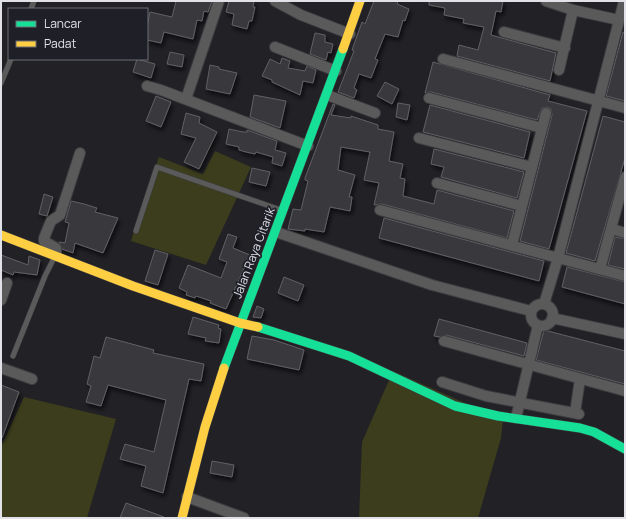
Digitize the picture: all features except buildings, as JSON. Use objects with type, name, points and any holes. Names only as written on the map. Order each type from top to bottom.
[{"type":"street","points":[[186,99],[219,1]]},
{"type":"street","points":[[275,1],[301,15],[350,34]]},
{"type":"street","name":"Jalan Raya Citarik","points":[[182,518],[205,427],[223,369],[350,34],[360,1]]},
{"type":"street","points":[[546,1],[573,10],[620,20]]},
{"type":"street","points":[[544,304],[558,258],[624,1]]},
{"type":"street","points":[[559,70],[573,10]]},
{"type":"street","points":[[504,32],[565,48]]},
{"type":"street","points":[[275,47],[336,70]]},
{"type":"street","points":[[443,59],[625,108]]},
{"type":"street","points":[[147,86],[186,99],[308,146]]},
{"type":"street","points":[[327,95],[375,113]]},
{"type":"street","points":[[429,98],[542,128]]},
{"type":"street","points":[[512,246],[546,113]]},
{"type":"street","points":[[419,138],[532,167]]},
{"type":"street","points":[[56,255],[56,248],[44,241],[44,238],[52,220],[60,215],[80,153]]},
{"type":"street","points":[[600,269],[623,191],[625,178]]},
{"type":"street","points":[[436,183],[522,206]]},
{"type":"street","points":[[380,210],[625,276]]},
{"type":"street","points":[[612,230],[625,233]]},
{"type":"street","points":[[276,232],[432,285],[531,311]]},
{"type":"street","points":[[1,235],[133,286],[240,323],[290,336],[349,356],[455,406],[516,418],[580,428],[594,432],[625,449]]},
{"type":"street","points":[[1,300],[7,283]]},
{"type":"street","points":[[538,304],[544,304],[551,309],[552,318],[547,324],[538,325],[532,320],[531,311],[538,304]]},
{"type":"street","points":[[552,318],[625,334]]},
{"type":"street","points":[[516,418],[538,325]]},
{"type":"street","points":[[444,341],[625,391]]},
{"type":"street","points":[[2,372],[32,380]]},
{"type":"street","points":[[442,382],[474,394],[577,413],[580,379]]},
{"type":"street","points":[[187,496],[244,518]]},
{"type":"lane","points":[[1,83],[10,60]]},
{"type":"lane","points":[[136,231],[157,167],[284,211]]},
{"type":"lane","points":[[12,356],[45,276],[56,255]]},
{"type":"green space","points":[[215,151],[251,167],[206,265],[131,241],[138,216],[159,157],[203,174]]},
{"type":"green space","points":[[393,371],[503,420],[501,438],[478,518],[359,518],[362,442]]},
{"type":"green space","points":[[24,397],[116,419],[87,518],[1,518],[1,447]]},
{"type":"traffic: fast","points":[[224,368],[343,49]]},
{"type":"traffic: fast","points":[[258,327],[349,356],[455,406],[498,416],[580,428],[594,432],[625,449]]},
{"type":"traffic: slow","points":[[343,49],[360,1]]},
{"type":"traffic: slow","points":[[1,235],[133,286],[240,323],[258,327]]},
{"type":"traffic: slow","points":[[182,518],[205,427],[224,368]]}]
